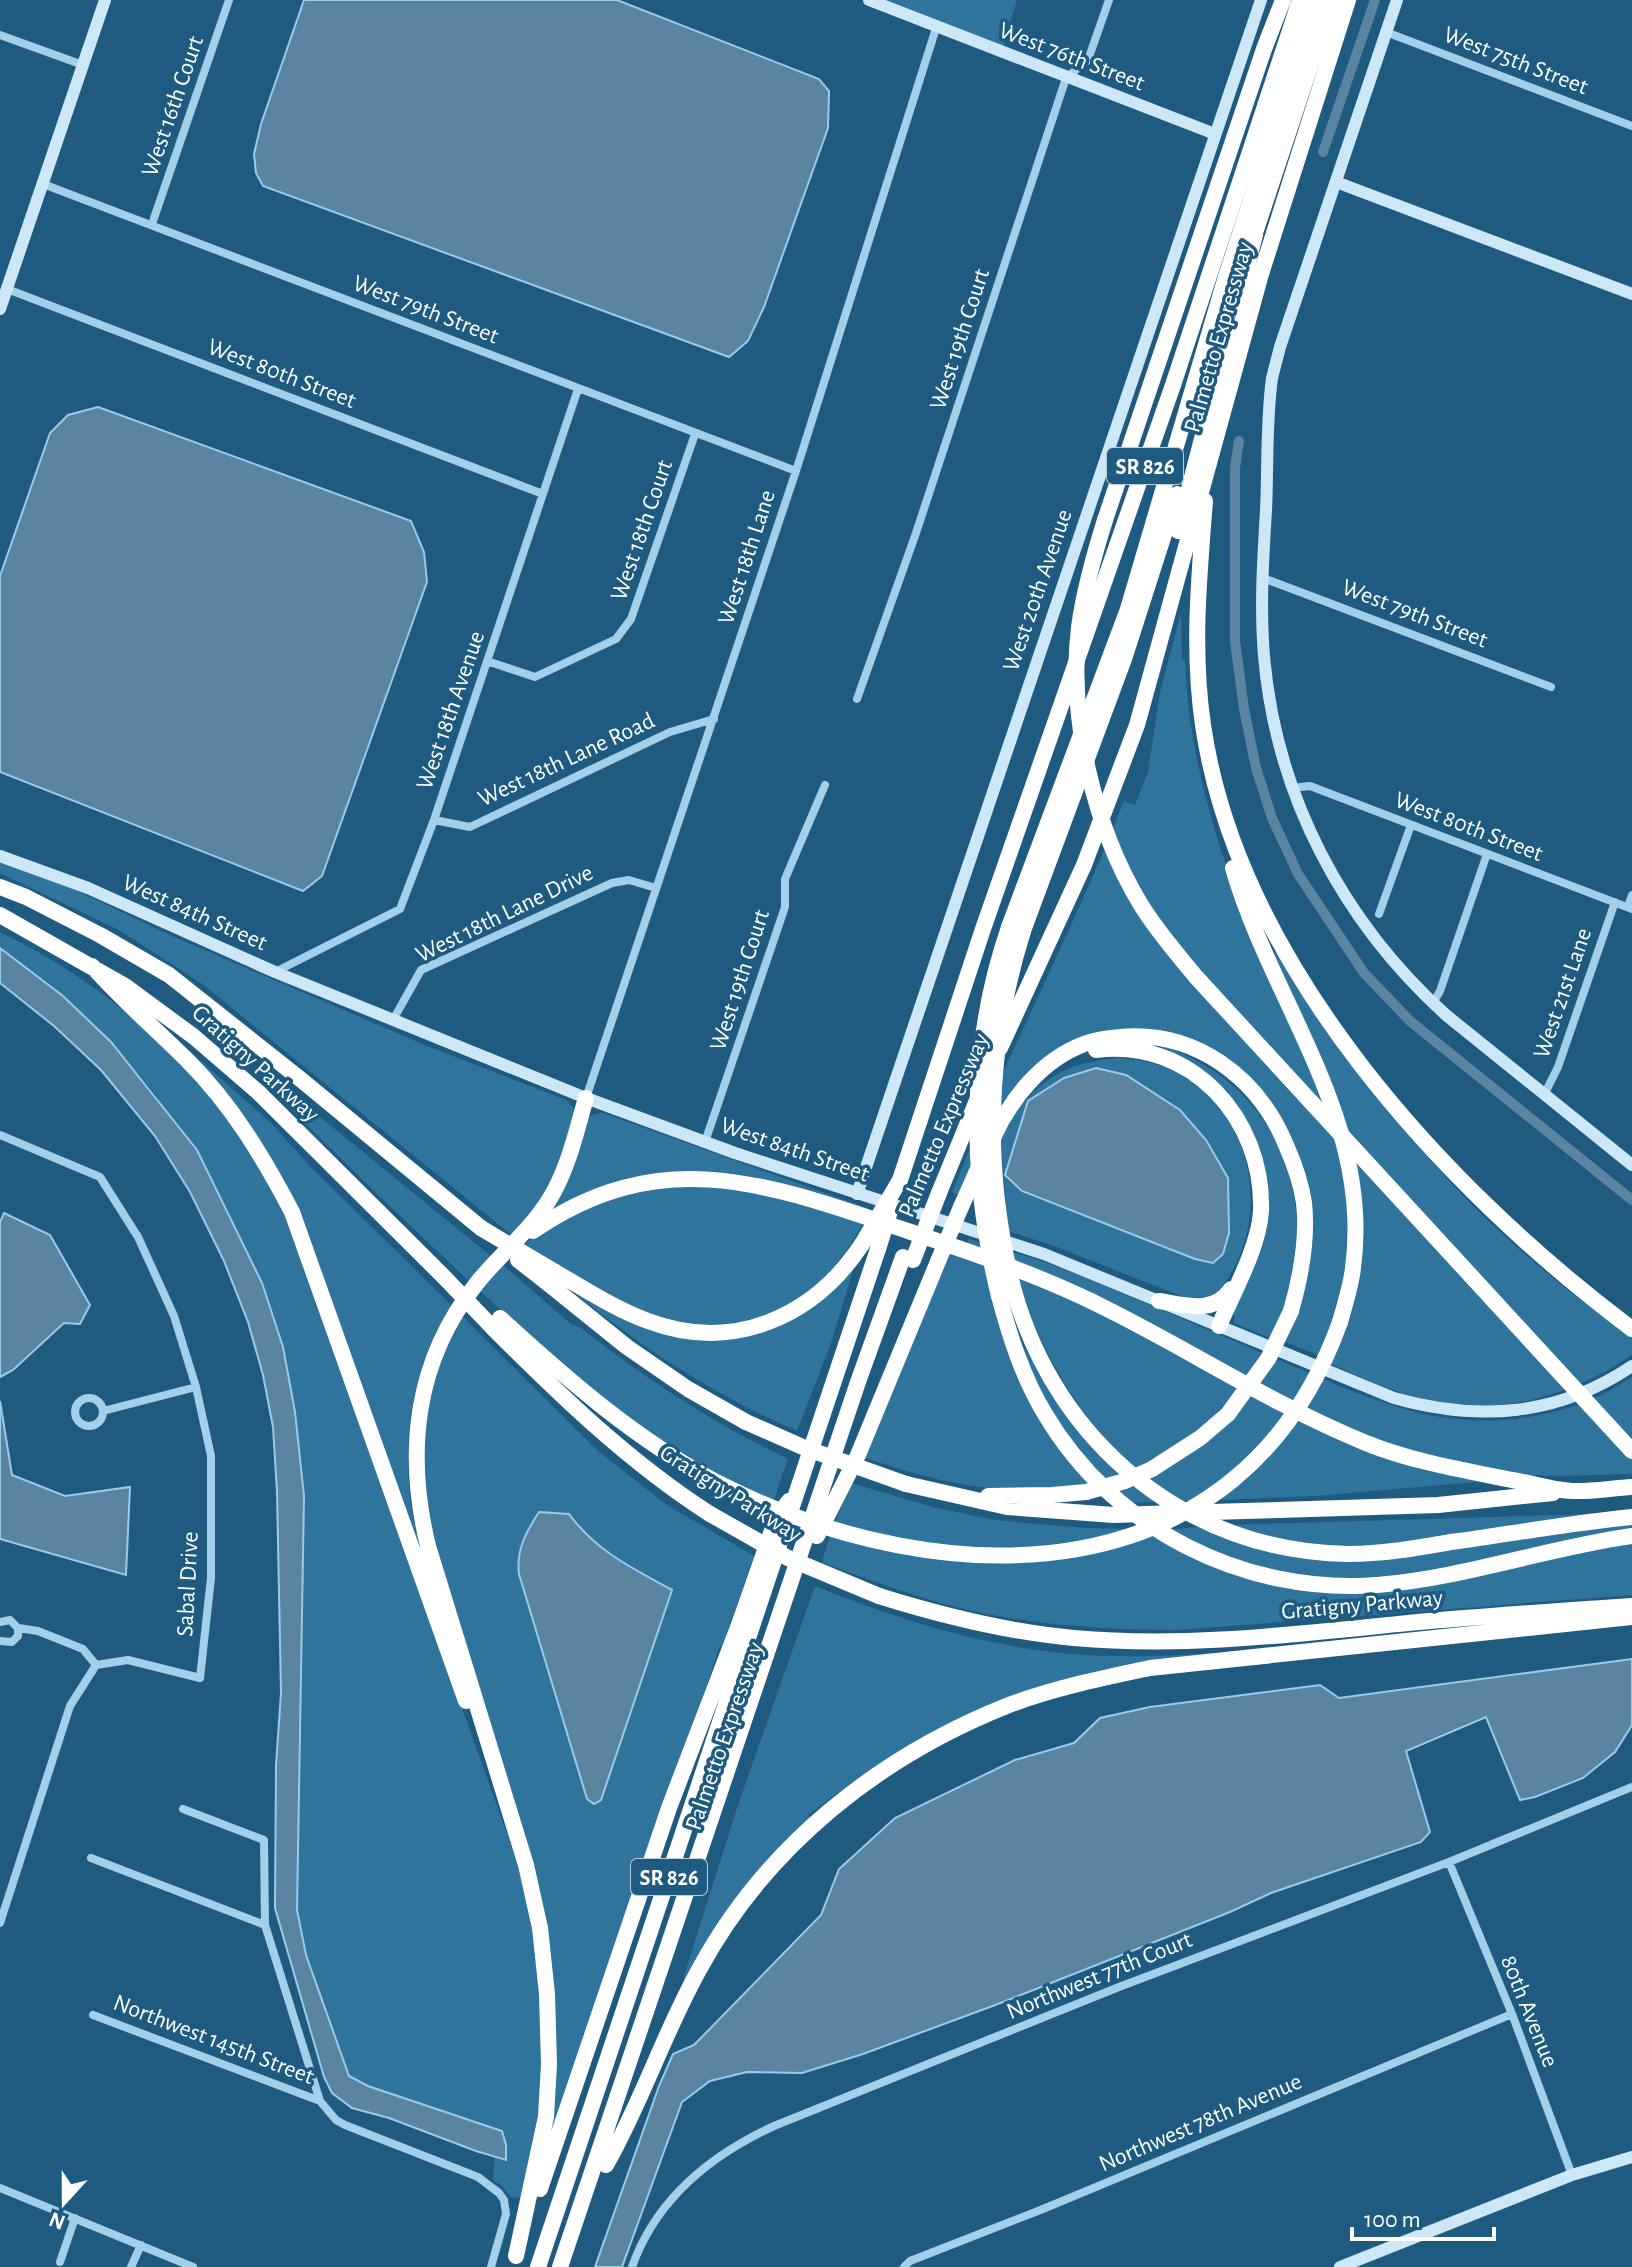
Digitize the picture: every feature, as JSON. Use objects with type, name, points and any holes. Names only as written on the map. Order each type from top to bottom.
[{"type":"highway","points":[[1283,0],[1105,520],[1087,585],[1079,629],[1077,673],[1079,714],[1097,802],[1114,852],[1139,902],[1164,938],[1197,978],[1632,1451]]},
{"type":"highway","name":"Palmetto Expressway","points":[[538,2267],[799,1487],[870,1246],[900,1180],[983,929],[1168,400],[1300,0]]},
{"type":"highway","points":[[1316,0],[1225,280],[1124,621],[1016,929],[999,1028],[992,1108],[995,1191],[1014,1346],[1036,1399],[1076,1458],[1109,1493],[1143,1520],[1179,1543],[1216,1561],[1307,1584],[1377,1585],[1632,1536]]},
{"type":"highway","points":[[1016,929],[1140,612],[1223,332],[1332,0]]},
{"type":"highway","name":"Palmetto Expressway","points":[[571,2267],[908,1259],[934,1192],[1073,890],[1115,789],[1157,657],[1265,260],[1348,0]]},
{"type":"highway","points":[[934,1192],[975,1077],[1071,869],[1118,747],[1157,617],[1255,235]]},
{"type":"highway","points":[[496,1323],[623,1424],[676,1460],[718,1483],[807,1522],[858,1537],[944,1551],[1043,1554],[1097,1547],[1134,1536],[1191,1510],[1255,1461],[1291,1420],[1310,1390],[1340,1322],[1353,1268],[1356,1224],[1352,1179],[1339,1120],[1235,877],[1203,725],[1196,654],[1198,582],[1208,463]]},
{"type":"highway","points":[[1222,806],[1248,880],[1275,935],[1323,1011],[1375,1082],[1422,1138],[1487,1206],[1556,1269],[1631,1328]]},
{"type":"highway","name":"Gratigny Parkway","points":[[0,887],[100,935],[169,975],[481,1228],[550,1277],[627,1347],[688,1389],[746,1422],[805,1448],[906,1484],[957,1497],[1007,1507],[1114,1515],[1438,1505],[1571,1491]]},
{"type":"highway","name":"Gratigny Parkway","points":[[0,915],[125,986],[193,1036],[258,1092],[444,1277],[496,1323],[604,1436],[659,1480],[710,1514],[788,1558],[879,1596],[942,1615],[999,1628],[1073,1638],[1149,1642],[1219,1641],[1632,1606]]},
{"type":"highway","points":[[92,966],[189,1062],[228,1107],[264,1159],[292,1212],[458,1679],[505,1800]]},
{"type":"highway","points":[[816,1538],[858,1455],[998,1125],[1028,1082],[1083,1044],[1133,1036],[1184,1044],[1211,1055],[1236,1073],[1263,1103],[1282,1133],[1297,1169],[1304,1202],[1305,1238],[1291,1311],[1268,1359],[1228,1414],[1200,1438],[1152,1469],[1125,1481],[1086,1492],[957,1497]]},
{"type":"highway","points":[[1045,1068],[1088,1051],[1130,1049],[1175,1062],[1222,1096],[1241,1125],[1254,1156],[1260,1183],[1261,1214],[1253,1244],[1219,1326]]},
{"type":"highway","points":[[514,2262],[546,2117],[549,2064],[547,1994],[540,1928],[526,1865],[428,1546],[419,1497],[415,1443],[422,1393],[440,1342],[467,1296],[515,1243],[554,1190],[586,1098]]},
{"type":"highway","points":[[515,1243],[572,1208],[649,1182],[711,1178],[765,1185],[1039,1278],[1108,1309],[1277,1401],[1367,1444],[1453,1469],[1571,1491],[1632,1487]]},
{"type":"highway","points":[[550,1277],[648,1321],[686,1330],[720,1332],[761,1325],[802,1306],[870,1246]]},
{"type":"highway","points":[[560,2267],[788,1588],[908,1259]]},
{"type":"highway","points":[[1159,1301],[1205,1307],[1227,1296],[1239,1278]]},
{"type":"highway","points":[[1006,1294],[1045,1372],[1094,1440],[1153,1492],[1197,1518],[1230,1531],[1306,1550],[1373,1553],[1632,1517]]},
{"type":"highway","points":[[514,2262],[669,1808],[776,1519],[799,1487]]},
{"type":"highway","points":[[606,2165],[629,2124],[700,1967],[730,1920],[766,1873],[844,1797],[890,1765],[944,1734],[1011,1705],[1093,1680],[1150,1668],[1632,1617]]},
{"type":"street","points":[[0,309],[105,0]]},
{"type":"street","name":"West 16th Court","points":[[152,224],[229,0]]},
{"type":"street","name":"West 76th Street","points":[[869,0],[1215,134]]},
{"type":"street","name":"West 19th Court","points":[[857,699],[916,533],[1066,78],[1088,60],[1109,0]]},
{"type":"street","name":"West 20th Avenue","points":[[857,1194],[1261,0]]},
{"type":"street","points":[[1397,0],[1273,372],[1263,578],[1263,636],[1268,693],[1292,788],[1319,851],[1350,905],[1385,953],[1433,1003],[1632,1165]]},
{"type":"street","name":"West 18th Lane","points":[[586,1098],[796,471],[937,25]]},
{"type":"street","name":"West 75th Street","points":[[1386,32],[1632,126]]},
{"type":"street","points":[[0,35],[83,65]]},
{"type":"street","points":[[1336,182],[1632,294]]},
{"type":"street","name":"West 79th Street","points":[[43,184],[796,471]]},
{"type":"street","name":"West 80th Street","points":[[7,289],[543,494]]},
{"type":"street","name":"West 18th Avenue","points":[[275,972],[400,909],[434,820],[578,389]]},
{"type":"street","name":"West 18th Court","points":[[487,661],[535,677],[616,639],[631,619],[695,434]]},
{"type":"street","name":"West 79th Street","points":[[1263,578],[1551,687]]},
{"type":"street","name":"West 18th Lane Road","points":[[434,820],[470,827],[670,732],[714,719]]},
{"type":"street","name":"West 19th Court","points":[[705,1142],[785,907],[785,879],[825,785]]},
{"type":"street","name":"West 80th Street","points":[[1292,788],[1310,786],[1630,908]]},
{"type":"street","points":[[1379,914],[1411,825]]},
{"type":"street","points":[[1433,1003],[1440,991],[1487,854]]},
{"type":"street","name":"West 84th Street","points":[[0,856],[88,888],[275,972],[586,1098],[857,1194],[1044,1254],[1394,1398],[1451,1411],[1503,1413],[1533,1408],[1582,1392],[1632,1366]]},
{"type":"street","name":"West 18th Lane Drive","points":[[393,1020],[421,970],[612,883],[629,880],[656,888]]},
{"type":"street","points":[[1630,908],[1632,895]]},
{"type":"street","name":"West 21st Lane","points":[[1544,1095],[1558,1067],[1615,902]]},
{"type":"street","name":"Sabal Drive","points":[[0,1135],[100,1177],[138,1237],[174,1316],[196,1387],[211,1456],[211,1578],[200,1678],[128,1660],[96,1665]]},
{"type":"street","points":[[103,1411],[196,1387]]},
{"type":"street","points":[[0,1622],[10,1620],[18,1628],[38,1631],[83,1649],[96,1665],[70,1706],[0,1923]]},
{"type":"street","points":[[0,1641],[12,1642],[18,1636],[18,1628]]},
{"type":"street","name":"Northwest 77th Court","points":[[632,2267],[650,2230],[673,2196],[703,2167],[739,2142],[1119,1987],[1449,1862],[1632,1787]]},
{"type":"street","points":[[183,1809],[264,1840],[265,1925],[320,2101],[336,2120],[345,2125],[478,2177],[492,2186],[504,2200],[506,2214],[491,2267]]},
{"type":"street","points":[[91,1858],[265,1925]]},
{"type":"street","name":"80th Avenue","points":[[1449,1862],[1512,2014],[1572,2175]]},
{"type":"street","name":"Northwest 78th Avenue","points":[[904,2267],[910,2261],[1512,2014]]},
{"type":"street","name":"Northwest 145th Street","points":[[93,2015],[320,2101]]},
{"type":"street","points":[[1340,2267],[1572,2175],[1632,2157]]},
{"type":"street","points":[[0,2188],[193,2267]]},
{"type":"street","points":[[60,2262],[75,2218]]},
{"type":"street","points":[[131,2267],[141,2245]]},
{"type":"shaded area","points":[[304,0],[617,0],[819,79],[829,91],[828,128],[764,307],[748,341],[729,357],[263,186],[256,173],[254,154],[261,124]]},
{"type":"shaded area","points":[[880,0],[1017,0],[1003,48]]},
{"type":"shaded area","points":[[98,407],[411,521],[424,552],[427,582],[322,876],[303,891],[0,772],[0,576],[50,433],[68,415]]},
{"type":"shaded area","points":[[1181,613],[1182,660],[1185,661],[1190,718],[1200,775],[1215,830],[1251,930],[1310,1066],[1340,1160],[1347,1208],[1347,1257],[1340,1295],[1320,1356],[1286,1342],[1297,1313],[1309,1230],[1265,1099],[1158,1033],[1044,1060],[1028,1072],[994,1113],[958,1195],[952,1192],[1124,801],[1135,805],[1148,772],[1160,692]]},
{"type":"shaded area","points":[[0,861],[67,886],[172,936],[427,1046],[566,1100],[573,1107],[575,1117],[547,1195],[514,1237],[201,983],[119,930],[0,873]]},
{"type":"shaded area","points":[[0,932],[68,970],[162,1043],[239,1132],[285,1212],[517,1862],[537,1947],[542,1985],[541,2108],[524,2199],[511,2197],[493,2180],[495,2157],[506,2160],[349,2076],[306,1955],[297,1910],[304,1496],[295,1412],[283,1347],[156,1095],[111,1042],[63,996],[0,948]]},
{"type":"shaded area","points":[[0,948],[63,996],[111,1042],[197,1150],[262,1283],[283,1347],[295,1412],[304,1496],[297,1910],[306,1955],[349,2076],[368,2086],[502,2131],[506,2160],[352,2108],[332,2093],[324,2077],[275,1908],[276,1765],[281,1693],[277,1492],[273,1427],[248,1322],[224,1261],[190,1192],[155,1136],[101,1070],[54,1026],[0,983]]},
{"type":"shaded area","points":[[1278,952],[1379,1095],[1439,1169],[1517,1247],[1632,1338],[1632,1355],[1583,1383],[1558,1393],[1532,1400],[1478,1406],[1410,1396],[1330,1364],[1346,1324],[1361,1217],[1273,954]]},
{"type":"shaded area","points":[[176,1039],[270,1122],[310,1166],[451,1305],[427,1352],[419,1376],[408,1452],[411,1505],[430,1589],[308,1242]]},
{"type":"shaded area","points":[[1162,1046],[1218,1074],[1241,1093],[1276,1141],[1287,1169],[1295,1200],[1297,1246],[1290,1287],[1272,1339],[1234,1323],[1234,1308],[1262,1239],[1247,1129],[1160,1049]]},
{"type":"shaded area","points":[[1130,1059],[1154,1064],[1188,1079],[1207,1094],[1226,1116],[1239,1140],[1251,1196],[1249,1224],[1241,1252],[1229,1277],[1211,1299],[1191,1300],[1008,1231],[1000,1131],[1049,1079],[1078,1065]],"holes":[[[1095,1068],[1126,1075],[1180,1110],[1094,1219],[1022,1191]]]},
{"type":"shaded area","points":[[1096,1068],[1126,1075],[1180,1110],[1206,1140],[1228,1178],[1229,1233],[1223,1254],[1213,1263],[1195,1259],[1022,1191],[1005,1175],[1028,1101],[1064,1078]]},
{"type":"shaded area","points":[[277,1082],[491,1256],[469,1281],[270,1089]]},
{"type":"shaded area","points":[[598,1113],[870,1209],[751,1176],[712,1173],[557,1212],[550,1208],[582,1125]]},
{"type":"shaded area","points":[[726,1184],[864,1222],[838,1262],[806,1293],[767,1314],[708,1325],[671,1322],[633,1307],[577,1278],[524,1244],[566,1215],[605,1199],[664,1188]]},
{"type":"shaded area","points":[[4,1213],[50,1235],[90,1305],[80,1324],[64,1323],[13,1370],[0,1377],[0,1222]]},
{"type":"shaded area","points":[[969,1239],[1050,1264],[1356,1392],[1419,1413],[1465,1420],[1540,1415],[1588,1401],[1632,1377],[1632,1474],[1508,1474],[1381,1446],[967,1243]]},
{"type":"shaded area","points":[[949,1250],[984,1262],[1041,1422],[1065,1457],[1090,1484],[1062,1489],[1004,1490],[946,1481],[863,1457]]},
{"type":"shaded area","points":[[503,1265],[572,1325],[580,1327],[655,1382],[706,1415],[788,1459],[773,1502],[741,1488],[629,1424],[480,1291]]},
{"type":"shaded area","points":[[854,1267],[831,1343],[797,1431],[737,1402],[679,1368],[571,1290],[617,1313],[747,1333]]},
{"type":"shaded area","points":[[1017,1275],[1063,1294],[1240,1388],[1191,1434],[1133,1470],[1094,1426],[1063,1380],[1037,1330]]},
{"type":"shaded area","points":[[463,1317],[598,1451],[667,1505],[754,1556],[725,1641],[719,1649],[551,2143],[548,1967],[430,1539],[422,1433],[440,1360]],"holes":[[[568,1514],[616,1558],[672,1590],[601,1799],[594,1804]]]},
{"type":"shaded area","points":[[1022,1349],[1026,1349],[1051,1394],[1096,1453],[1154,1502],[1131,1503],[1080,1450],[1043,1395]]},
{"type":"shaded area","points":[[1252,1395],[1287,1415],[1258,1450],[1195,1501],[1177,1501],[1145,1480],[1232,1419]]},
{"type":"shaded area","points":[[0,1401],[12,1475],[65,1496],[130,1487],[126,1575],[0,1539]]},
{"type":"shaded area","points":[[1298,1420],[1489,1481],[1314,1496],[1220,1500],[1256,1470]]},
{"type":"shaded area","points":[[851,1483],[936,1508],[995,1520],[1138,1529],[1181,1550],[1322,1590],[1632,1540],[1632,1595],[1177,1630],[1038,1622],[939,1602],[822,1562]]},
{"type":"shaded area","points":[[539,1512],[569,1514],[603,1549],[672,1590],[601,1800],[594,1804],[587,1799],[519,1574],[523,1542]]},
{"type":"shaded area","points":[[1588,1514],[1380,1547],[1307,1546],[1231,1525]]},
{"type":"shaded area","points":[[1632,1523],[1632,1529],[1404,1575],[1362,1578],[1298,1575],[1256,1567],[1167,1530],[1196,1527],[1261,1550],[1347,1562],[1400,1558]]},
{"type":"shaded area","points":[[815,1586],[914,1622],[981,1640],[1050,1652],[1132,1656],[1274,1649],[1162,1664],[937,1731],[903,1749],[808,1815],[810,1818],[779,1849],[686,1981],[683,1979],[738,1805]]},
{"type":"shaded area","points":[[1632,1659],[1632,1725],[1615,1752],[1583,1778],[1520,1800],[1486,1717],[1406,1751],[1430,1832],[1421,1842],[1271,1893],[998,2004],[863,2054],[802,2073],[747,2072],[710,2081],[682,2102],[622,2267],[595,2267],[673,2054],[694,2045],[821,1915],[839,1869],[895,1818],[1015,1760],[1074,1743],[1100,1718],[1150,1707],[1320,1685],[1339,1698]]},
{"type":"waterway","points":[[1323,152],[1375,0]]},
{"type":"waterway","points":[[1239,441],[1235,468],[1235,641],[1244,709],[1256,768],[1272,818],[1298,874],[1364,973],[1410,1021],[1632,1200]]}]
